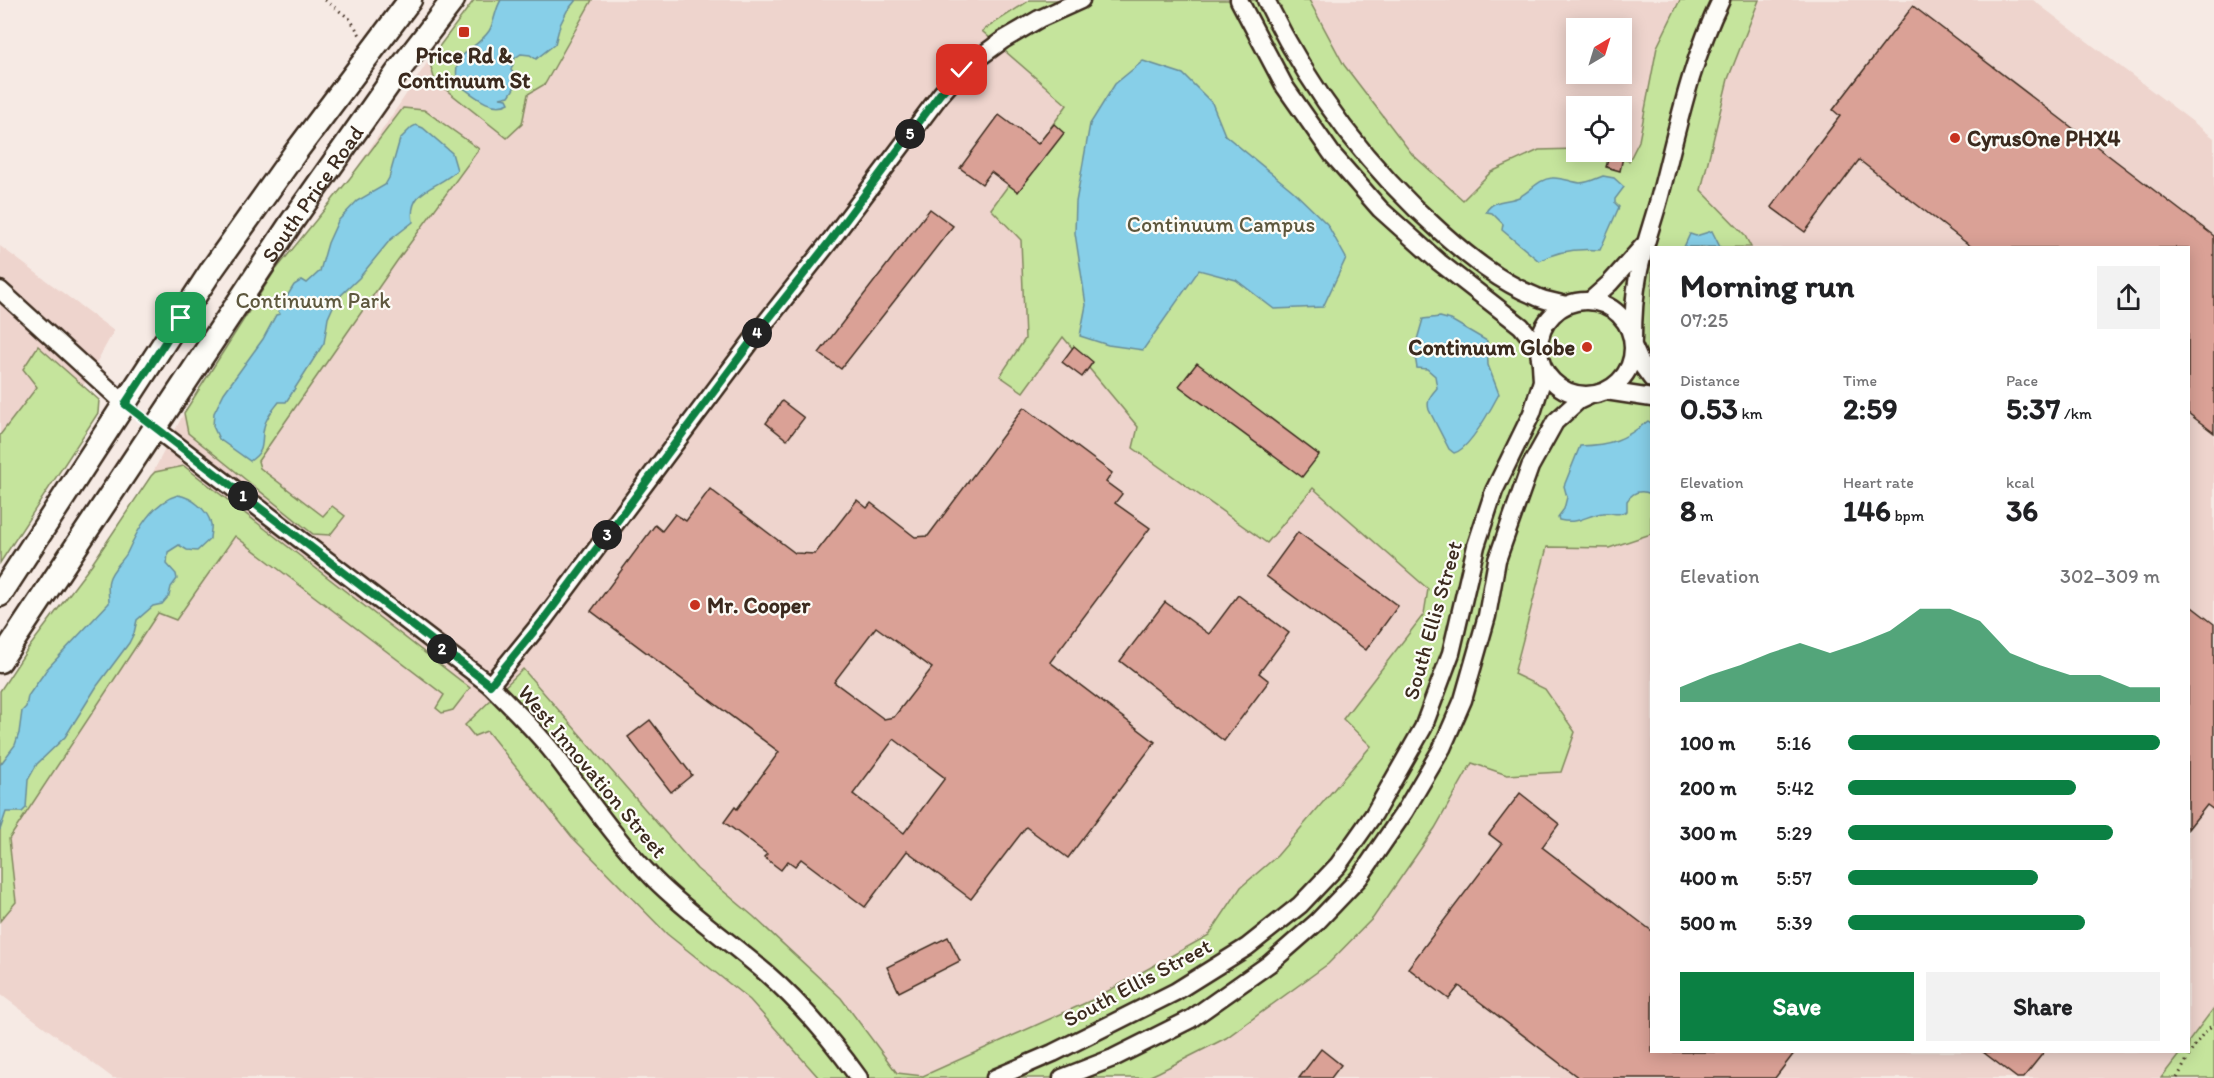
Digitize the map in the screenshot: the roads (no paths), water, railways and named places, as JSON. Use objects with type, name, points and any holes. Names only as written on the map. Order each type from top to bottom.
[{"type":"main road","name":"South Price Road","points":[[0,595],[224,254],[410,0]]},
{"type":"main road","name":"South Price Road","points":[[0,661],[291,223],[396,74],[453,0]]},
{"type":"main road","points":[[125,404],[156,429]]},
{"type":"street","points":[[490,685],[544,619],[940,94],[962,70],[1003,40],[1039,19],[1081,0]]},
{"type":"street","points":[[1239,0],[1285,87],[1332,154],[1380,209],[1439,262],[1521,326],[1540,356],[1549,377],[1561,388],[1575,394],[1599,393],[1650,398]]},
{"type":"street","points":[[1266,0],[1281,33],[1331,112],[1378,171],[1418,212],[1476,262],[1516,288],[1538,298],[1566,305]]},
{"type":"street","points":[[1599,393],[1618,383],[1632,361],[1633,315],[1638,275],[1689,80],[1704,34],[1721,0]]},
{"type":"street","points":[[1590,301],[1610,284],[1646,243]]},
{"type":"street","points":[[0,290],[125,404]]},
{"type":"street","points":[[1540,356],[1540,335],[1555,312],[1578,301],[1590,301],[1605,304],[1618,313],[1628,325],[1641,364],[1650,376]]},
{"type":"street","name":"South Ellis Street","points":[[995,1078],[1053,1053],[1175,992],[1247,947],[1300,905],[1338,865],[1374,814],[1423,729],[1451,653],[1476,546],[1494,491],[1532,413],[1542,381],[1540,356]]},
{"type":"street","name":"South Ellis Street","points":[[1062,1078],[1113,1058],[1191,1019],[1269,964],[1317,922],[1359,878],[1405,811],[1442,748],[1463,700],[1487,616],[1497,560],[1530,467],[1555,422],[1578,401],[1599,393]]},
{"type":"street","name":"West Innovation Street","points":[[156,429],[490,685],[524,719],[557,758],[611,832],[639,864],[681,905],[765,972],[800,1004],[826,1032],[859,1078]]},
{"type":"water","points":[[501,0],[576,0],[560,25],[555,44],[536,59],[530,55],[521,54],[515,58],[511,70],[516,80],[515,86],[509,96],[500,98],[507,99],[509,103],[496,106],[482,101],[458,84],[456,73],[460,58],[489,31]]},
{"type":"water","points":[[1143,61],[1183,74],[1212,103],[1225,135],[1293,191],[1327,224],[1346,258],[1323,307],[1274,309],[1236,280],[1199,270],[1143,350],[1108,345],[1080,336],[1086,305],[1075,233],[1076,202],[1090,124],[1115,84]]},
{"type":"water","points":[[416,125],[423,128],[452,153],[457,170],[420,196],[412,211],[413,222],[390,240],[359,278],[336,300],[328,318],[324,343],[286,402],[279,402],[268,417],[261,449],[250,461],[219,439],[213,426],[214,413],[224,393],[263,339],[276,315],[280,314],[278,311],[294,285],[302,280],[307,283],[320,271],[328,243],[338,221],[357,201],[385,185],[400,139]]},
{"type":"water","points":[[1603,176],[1614,178],[1624,187],[1615,199],[1619,207],[1600,250],[1568,251],[1553,254],[1539,261],[1502,230],[1503,224],[1492,213],[1486,212],[1492,205],[1515,199],[1547,179],[1559,178],[1580,183]]},
{"type":"water","points":[[1712,231],[1720,246],[1684,246],[1690,234],[1696,236]]},
{"type":"water","points":[[1440,317],[1451,320],[1487,341],[1488,365],[1499,394],[1473,437],[1454,453],[1449,449],[1428,406],[1431,395],[1437,388],[1435,376],[1427,369],[1417,368],[1414,350],[1423,319]]},
{"type":"water","points":[[1648,421],[1650,422],[1650,494],[1641,492],[1632,495],[1627,501],[1627,511],[1623,513],[1597,514],[1577,521],[1559,520],[1558,517],[1564,509],[1567,497],[1564,486],[1580,446],[1617,440],[1632,433]]},
{"type":"water","points":[[178,495],[193,501],[203,509],[211,526],[210,539],[197,551],[187,550],[179,545],[168,552],[167,564],[176,574],[177,579],[171,587],[169,596],[162,604],[153,606],[137,620],[129,643],[97,686],[65,737],[37,764],[28,780],[26,808],[22,812],[6,812],[0,830],[0,765],[15,745],[22,711],[26,707],[28,696],[47,669],[109,603],[110,576],[127,553],[146,518],[160,504]]},
{"type":"place","name":"Price Rd & Continuum St","points":[[464,32]]},
{"type":"place","name":"CyrusOne PHX4","points":[[1955,138]]},
{"type":"place","name":"Continuum Globe","points":[[1587,347]]},
{"type":"place","name":"Mr. Cooper","points":[[695,605]]},
{"type":"park label","name":"Continuum Campus","points":[[1221,224]]},
{"type":"park label","name":"Continuum Park","points":[[313,300]]}]
